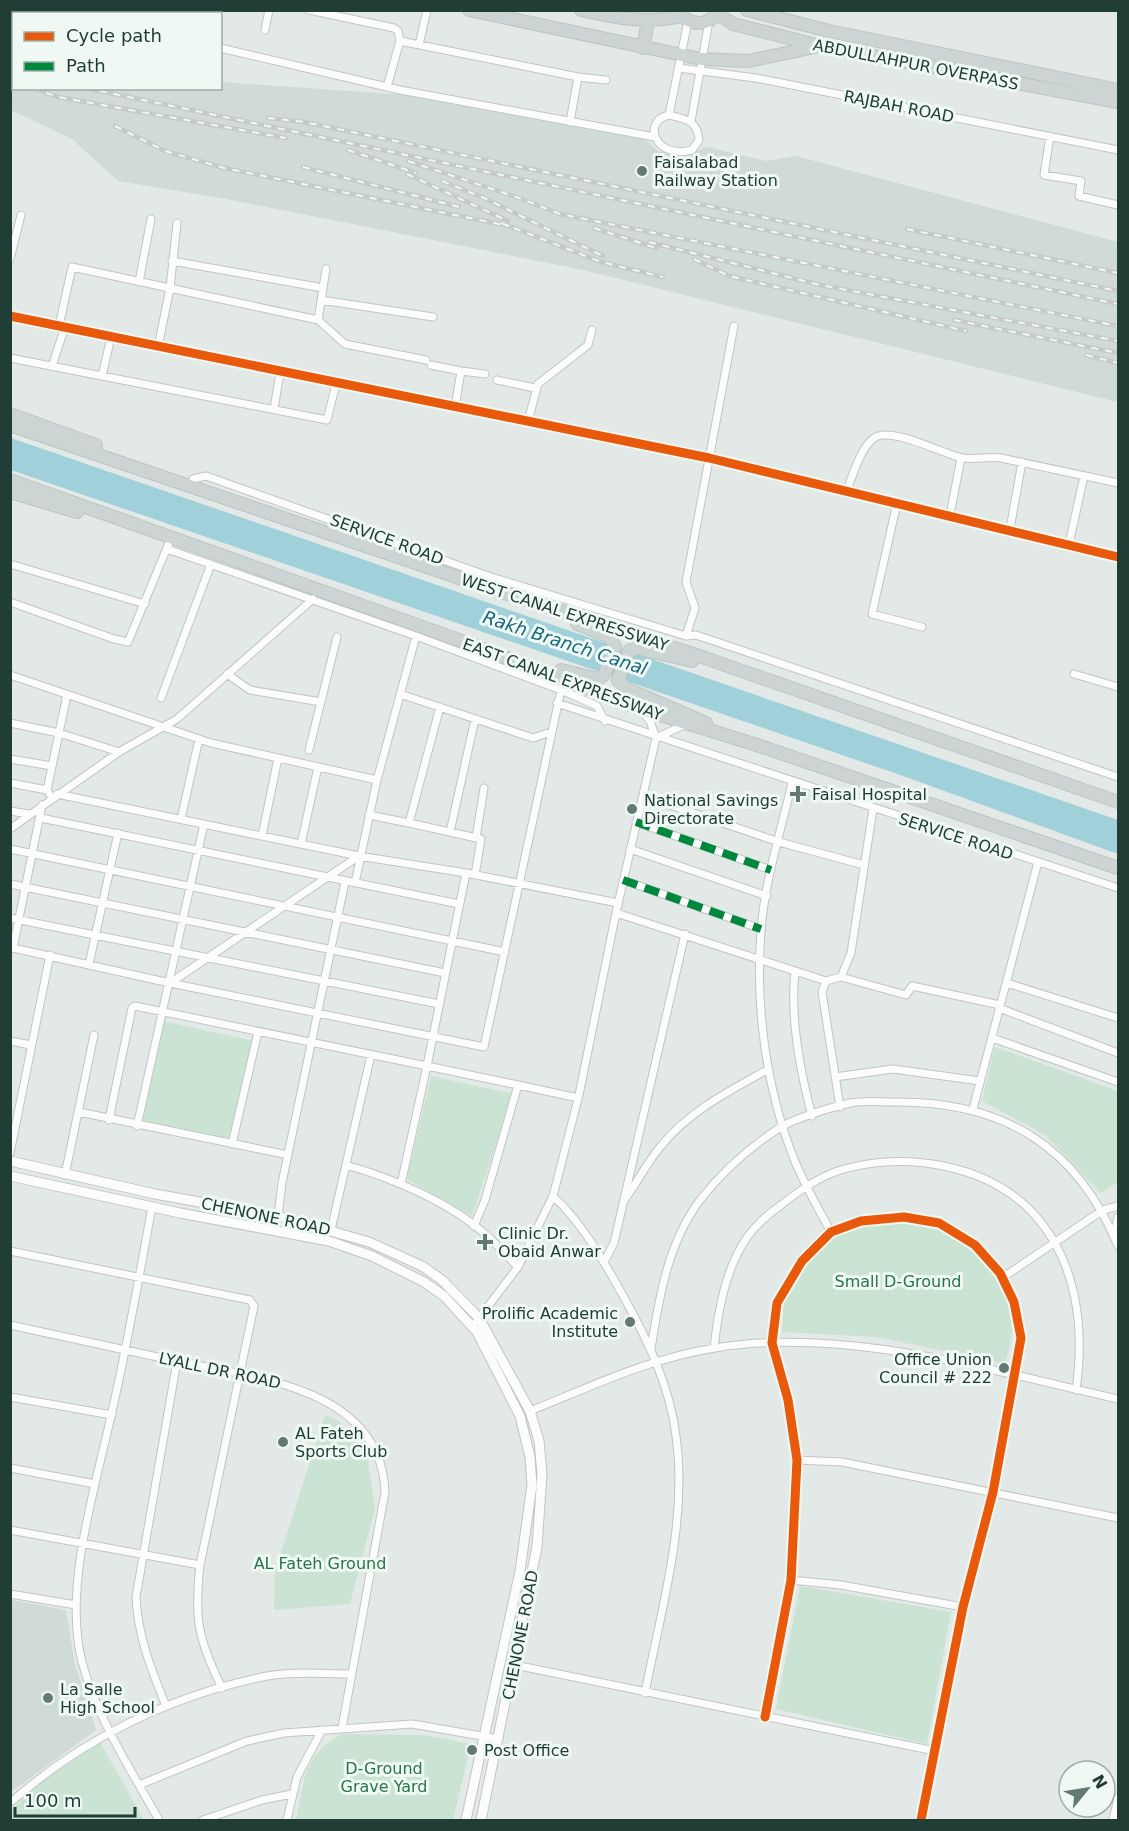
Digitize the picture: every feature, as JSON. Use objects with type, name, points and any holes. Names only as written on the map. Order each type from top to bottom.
[{"type":"main road","points":[[581,10],[628,21],[682,16],[702,23],[716,15]]},
{"type":"main road","name":"ABDULLAHPUR OVERPASS","points":[[747,10],[829,31],[1119,90]]},
{"type":"main road","name":"RAJBAH ROAD","points":[[470,11],[680,55],[701,65],[748,61],[820,46]]},
{"type":"main road","name":"ABDULLAHPUR OVERPASS","points":[[716,15],[734,24],[820,46],[1119,102]]},
{"type":"main road","points":[[643,48],[648,20]]},
{"type":"main road","points":[[10,414],[193,479],[256,507]]},
{"type":"main road","name":"WEST CANAL EXPRESSWAY","points":[[10,425],[783,685],[991,759],[1119,800]]},
{"type":"main road","name":"EAST CANAL EXPRESSWAY","points":[[10,480],[169,544],[473,645],[638,708],[757,745],[1119,871]]},
{"type":"main road","points":[[10,492],[169,544]]},
{"type":"main road","points":[[473,645],[593,679],[604,675],[615,647],[610,637],[495,590]]},
{"type":"main road","points":[[757,745],[627,689],[618,680],[629,651],[644,649],[783,685]]},
{"type":"street","points":[[265,30],[269,10]]},
{"type":"street","points":[[309,10],[398,31],[400,41],[387,87]]},
{"type":"street","points":[[419,45],[427,10]]},
{"type":"street","points":[[691,121],[701,65],[716,15]]},
{"type":"street","points":[[669,115],[680,55],[682,16]]},
{"type":"street","points":[[400,41],[578,77],[606,80]]},
{"type":"street","points":[[222,48],[387,87],[655,137],[664,148],[679,152],[692,150],[699,140],[697,128],[691,121],[669,115],[660,119],[656,126],[655,137]]},
{"type":"street","name":"RAJBAH ROAD","points":[[678,68],[701,65],[1119,150]]},
{"type":"street","points":[[570,122],[578,77]]},
{"type":"street","points":[[1050,136],[1044,175],[1081,181],[1079,196],[1119,205]]},
{"type":"street","points":[[10,259],[21,215]]},
{"type":"street","points":[[139,282],[151,219]]},
{"type":"street","points":[[158,347],[170,288],[177,223]]},
{"type":"street","points":[[172,261],[323,288]]},
{"type":"street","points":[[52,366],[62,327],[72,267],[318,320],[345,344],[461,371],[484,374]]},
{"type":"street","points":[[318,320],[326,269]]},
{"type":"street","points":[[321,300],[433,317]]},
{"type":"street","points":[[10,316],[336,384],[710,458],[1119,557]]},
{"type":"street","points":[[686,636],[695,608],[686,582],[734,326]]},
{"type":"street","points":[[528,421],[535,388],[564,362],[588,345],[592,330]]},
{"type":"street","points":[[102,376],[111,337]]},
{"type":"street","points":[[10,358],[327,420],[336,384]]},
{"type":"street","points":[[455,407],[461,371]]},
{"type":"street","points":[[274,410],[280,372]]},
{"type":"street","points":[[497,380],[535,388]]},
{"type":"street","points":[[846,492],[867,445],[877,435],[916,441],[961,458],[984,456],[1022,462],[1119,483]]},
{"type":"street","points":[[950,515],[961,458]]},
{"type":"street","points":[[1010,529],[1022,462]]},
{"type":"street","name":"SERVICE ROAD","points":[[193,479],[206,476],[491,577],[686,636],[696,635],[1119,777]]},
{"type":"street","points":[[1069,544],[1084,476]]},
{"type":"street","points":[[897,503],[872,614],[922,627]]},
{"type":"street","points":[[10,602],[128,642],[146,604],[169,544],[211,564],[561,690],[597,706],[605,721]]},
{"type":"street","points":[[10,564],[146,604]]},
{"type":"street","points":[[161,698],[211,564]]},
{"type":"street","points":[[10,829],[118,752],[162,728],[190,708],[313,600]]},
{"type":"street","points":[[355,883],[377,780],[416,636]]},
{"type":"street","points":[[309,750],[337,637]]},
{"type":"street","points":[[227,674],[250,690],[321,702]]},
{"type":"street","points":[[1074,674],[1119,687]]},
{"type":"street","points":[[10,675],[199,739],[377,780]]},
{"type":"street","points":[[42,805],[34,854],[12,947],[170,983],[482,1047],[487,1045],[561,690]]},
{"type":"street","points":[[400,694],[533,738],[551,732]]},
{"type":"street","points":[[47,790],[67,695]]},
{"type":"street","name":"SERVICE ROAD","points":[[557,703],[656,738],[704,751],[792,783],[1119,888]]},
{"type":"street","points":[[409,823],[440,707]]},
{"type":"street","points":[[473,1326],[518,1267],[553,1196],[578,1098],[618,903],[656,738],[650,721],[638,708]]},
{"type":"street","points":[[450,832],[475,719]]},
{"type":"street","points":[[10,723],[59,733],[118,752]]},
{"type":"street","points":[[656,738],[686,724]]},
{"type":"street","points":[[181,819],[199,739]]},
{"type":"street","points":[[262,836],[278,758]]},
{"type":"street","points":[[10,759],[52,766]]},
{"type":"street","points":[[301,844],[318,766]]},
{"type":"street","points":[[10,783],[47,790],[54,796],[181,819],[360,856],[466,873],[618,903]]},
{"type":"street","points":[[792,783],[771,870],[761,928],[760,960],[769,1069],[783,1126],[806,1186],[831,1232]]},
{"type":"street","points":[[476,838],[484,788]]},
{"type":"street","points":[[643,796],[778,842],[864,865]]},
{"type":"street","points":[[841,977],[851,953],[873,809]]},
{"type":"street","points":[[10,811],[29,814]]},
{"type":"street","points":[[369,815],[482,841],[475,875]]},
{"type":"street","points":[[41,818],[459,904]]},
{"type":"street","points":[[636,822],[771,870]]},
{"type":"street","points":[[137,1126],[204,824]]},
{"type":"street","points":[[88,964],[118,833]]},
{"type":"street","points":[[10,849],[505,952]]},
{"type":"street","points":[[630,849],[767,896]]},
{"type":"street","points":[[170,983],[360,856]]},
{"type":"street","points":[[973,1109],[1038,862]]},
{"type":"street","points":[[400,1184],[427,1066],[466,873]]},
{"type":"street","points":[[623,880],[761,928]]},
{"type":"street","points":[[278,1216],[288,1155],[345,882]]},
{"type":"street","points":[[10,884],[445,973]]},
{"type":"street","points":[[616,913],[825,981],[841,977],[906,995],[912,986],[1000,1007],[1119,1053]]},
{"type":"street","points":[[10,918],[439,1004]]},
{"type":"street","points":[[604,1262],[614,1243],[684,934]]},
{"type":"street","points":[[10,1153],[50,955]]},
{"type":"street","points":[[795,970],[793,991],[798,1034],[812,1116]]},
{"type":"street","points":[[825,981],[822,992],[840,1107]]},
{"type":"street","points":[[1007,983],[1119,1018]]},
{"type":"street","points":[[109,1120],[132,1008],[135,1006],[578,1098]]},
{"type":"street","points":[[232,1144],[258,1032]]},
{"type":"street","points":[[65,1175],[94,1035]]},
{"type":"street","points":[[992,1038],[1119,1082]]},
{"type":"street","points":[[10,1041],[31,1045]]},
{"type":"street","points":[[331,1230],[371,1055]]},
{"type":"street","points":[[623,1201],[660,1147],[683,1123],[724,1094],[769,1069]]},
{"type":"street","points":[[835,1077],[893,1069],[980,1081]]},
{"type":"street","points":[[474,1226],[485,1200],[518,1085]]},
{"type":"street","points":[[651,1349],[671,1250],[700,1200],[735,1162],[783,1126],[851,1103],[929,1102],[973,1109],[1020,1128],[1064,1161],[1103,1210],[1119,1246]]},
{"type":"street","points":[[79,1112],[137,1126],[288,1155]]},
{"type":"street","name":"CHENONE ROAD","points":[[10,1161],[155,1194],[278,1216],[369,1242],[422,1266],[442,1280],[479,1318],[530,1411],[541,1457],[537,1547],[515,1665],[481,1821]]},
{"type":"street","points":[[714,1348],[718,1314],[730,1274],[745,1240],[767,1216],[806,1186],[843,1170],[881,1162],[963,1170],[1000,1188],[1031,1212],[1053,1244],[1070,1279],[1080,1325],[1081,1354],[1076,1390]]},
{"type":"street","points":[[346,1165],[418,1191],[474,1226],[518,1267]]},
{"type":"street","name":"CHENONE ROAD","points":[[10,1176],[152,1207],[316,1238],[372,1256],[424,1282],[444,1296],[473,1326],[520,1416],[530,1457],[532,1485],[520,1571],[466,1821]]},
{"type":"street","points":[[553,1196],[576,1222],[604,1262],[651,1349],[671,1406],[677,1437],[677,1517],[645,1693]]},
{"type":"street","points":[[1002,1278],[1103,1210],[1119,1206]]},
{"type":"street","points":[[152,1207],[112,1416],[83,1545],[76,1605],[82,1662],[110,1731],[159,1821]]},
{"type":"street","points":[[765,1717],[791,1580],[797,1460],[788,1400],[772,1343],[777,1303],[802,1261],[831,1232],[861,1221],[904,1217],[939,1223],[975,1245],[1002,1278],[1014,1302],[1021,1338],[1016,1376],[993,1492],[963,1607],[921,1821]]},
{"type":"street","points":[[1114,1236],[1119,1217]]},
{"type":"street","points":[[10,1251],[250,1300],[255,1306],[200,1565],[196,1603],[198,1627],[205,1652],[222,1688]]},
{"type":"street","name":"LYALL DR ROAD","points":[[10,1325],[288,1384],[343,1413],[368,1435],[381,1461],[384,1474],[383,1508],[350,1674],[342,1728]]},
{"type":"street","points":[[530,1411],[655,1362],[714,1348],[772,1343],[873,1347],[1119,1399]]},
{"type":"street","points":[[166,1706],[144,1653],[137,1627],[136,1597],[177,1361]]},
{"type":"street","points":[[10,1397],[112,1416]]},
{"type":"street","points":[[797,1460],[842,1462],[1119,1518]]},
{"type":"street","points":[[10,1468],[95,1484]]},
{"type":"street","points":[[10,1530],[143,1557],[200,1565]]},
{"type":"street","points":[[791,1580],[841,1585],[963,1607]]},
{"type":"street","points":[[10,1594],[76,1605]]},
{"type":"street","points":[[515,1665],[935,1751]]},
{"type":"street","points":[[10,1803],[57,1764],[110,1731],[166,1706],[269,1676],[350,1674]]},
{"type":"street","points":[[139,1785],[247,1741],[284,1733],[412,1724],[499,1739]]},
{"type":"street","points":[[287,1821],[292,1794],[304,1761],[322,1730]]},
{"type":"street","points":[[203,1821],[254,1802],[292,1794]]},
{"type":"street","points":[[1113,1821],[1119,1798]]},
{"type":"shaded area","points":[[11,50],[12,90],[222,90],[222,82],[405,95],[646,140],[658,151],[686,155],[707,147],[766,161],[796,156],[1118,242],[1118,402],[579,269],[226,199],[118,181],[72,139],[11,110]]},
{"type":"shaded area","name":"La Salle High School","points":[[11,1600],[66,1610],[75,1665],[96,1730],[11,1792]]},
{"type":"green space","points":[[162,1021],[254,1041],[229,1143],[140,1126]]},
{"type":"green space","points":[[995,1047],[1118,1091],[1118,1182],[1101,1193],[1045,1135],[982,1101]]},
{"type":"green space","points":[[431,1076],[513,1094],[472,1216],[407,1179]]},
{"type":"green space","name":"Small D-Ground","points":[[903,1221],[950,1234],[964,1243],[989,1269],[1006,1300],[1011,1316],[1012,1336],[1005,1364],[877,1337],[782,1332],[784,1299],[806,1261],[831,1238],[863,1223]]},
{"type":"green space","name":"AL Fateh Ground","points":[[325,1415],[339,1421],[367,1455],[375,1508],[350,1604],[274,1610],[275,1571]]},
{"type":"green space","points":[[800,1586],[951,1612],[927,1744],[776,1709]]},
{"type":"green space","name":"D-Ground Grave Yard","points":[[342,1734],[423,1735],[471,1744],[453,1820],[296,1820],[304,1781],[312,1760],[329,1742]]},
{"type":"green space","points":[[100,1742],[144,1820],[11,1820],[11,1810],[45,1778]]},
{"type":"water","name":"Rakh Branch Canal","points":[[11,438],[1118,820],[1118,854],[906,777],[11,470]]},
{"type":"railway","points":[[39,90],[58,97],[286,138]]},
{"type":"railway","points":[[96,90],[1118,304]]},
{"type":"railway","points":[[268,118],[304,122],[1118,291]]},
{"type":"railway","points":[[115,126],[165,151],[224,168],[509,226]]},
{"type":"railway","points":[[348,150],[416,173]]},
{"type":"railway","points":[[408,161],[560,214],[1118,326]]},
{"type":"railway","points":[[303,167],[459,207]]},
{"type":"railway","points":[[407,174],[508,221]]},
{"type":"railway","points":[[442,181],[484,198],[603,256]]},
{"type":"railway","points":[[501,223],[601,262],[663,277]]},
{"type":"railway","points":[[594,228],[656,248]]},
{"type":"railway","points":[[907,229],[1118,273]]},
{"type":"railway","points":[[649,242],[820,285],[1118,341]]},
{"type":"railway","points":[[694,259],[729,276],[966,331]]},
{"type":"railway","points":[[954,320],[1118,353]]},
{"type":"railway","points":[[1086,355],[1118,363]]},
{"type":"marked path","points":[[636,822],[771,870]]},
{"type":"marked path","points":[[623,880],[761,929]]},
{"type":"cycle path","points":[[10,316],[709,458],[1118,557]]},
{"type":"cycle path","points":[[765,1717],[791,1580],[797,1460],[788,1400],[772,1343],[777,1303],[802,1261],[831,1232],[861,1221],[904,1217],[939,1223],[975,1245],[1000,1273],[1014,1302],[1021,1338],[993,1492],[963,1607],[921,1820]]},
{"type":"place","name":"Faisalabad Railway Station","points":[[642,171]]},
{"type":"place","name":"Faisal Hospital","points":[[798,794]]},
{"type":"place","name":"National Savings Directorate","points":[[632,809]]},
{"type":"place","name":"Clinic Dr. Obaid Anwar","points":[[485,1242]]},
{"type":"place","name":"Prolific Academic Institute","points":[[630,1322]]},
{"type":"place","name":"Office Union Council # 222","points":[[1004,1368]]},
{"type":"place","name":"AL Fateh Sports Club","points":[[283,1442]]},
{"type":"place","name":"La Salle High School","points":[[48,1698]]},
{"type":"place","name":"Post Office","points":[[472,1750]]}]
